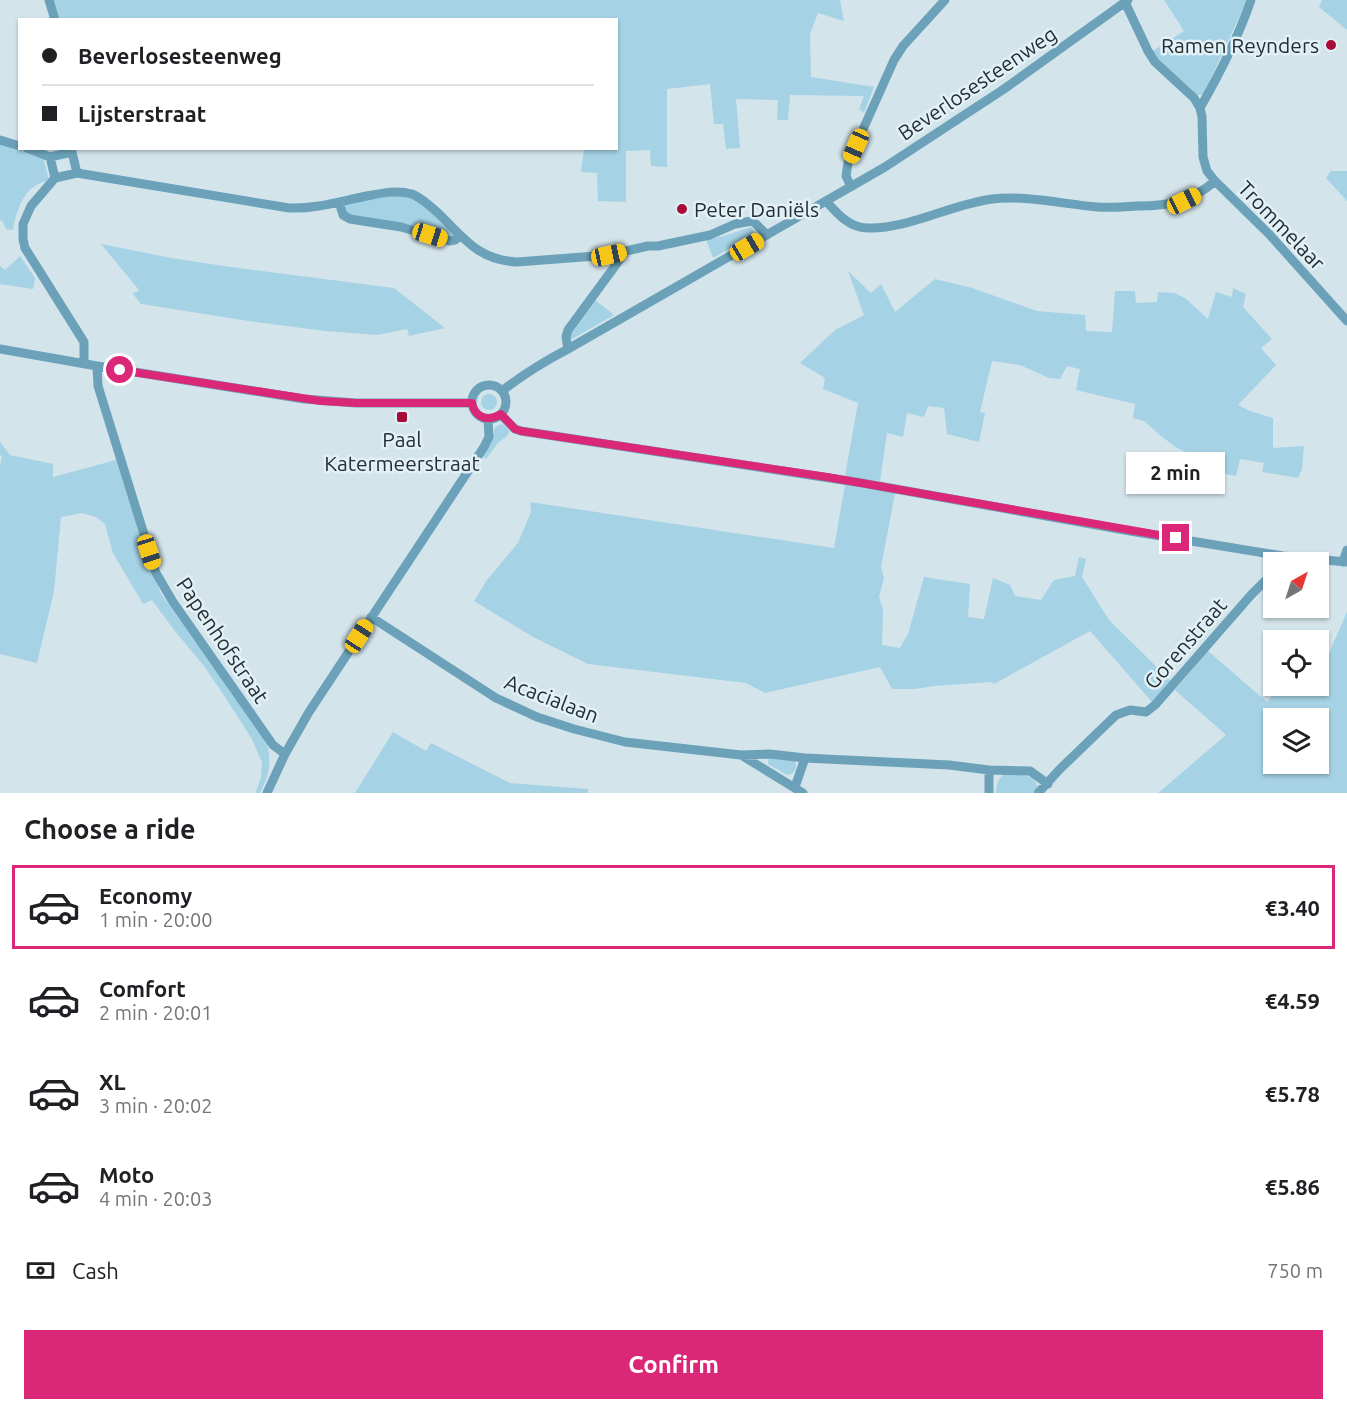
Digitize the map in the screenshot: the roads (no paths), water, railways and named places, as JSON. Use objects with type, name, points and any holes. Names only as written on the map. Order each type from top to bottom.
[{"type":"street","points":[[49,0],[54,18]]},
{"type":"street","points":[[851,187],[846,176],[848,163],[894,60],[903,46],[945,0]]},
{"type":"street","points":[[1200,108],[1241,28],[1251,0]]},
{"type":"street","points":[[826,201],[844,220],[866,228],[896,225],[972,202],[994,199],[1014,198],[1100,207],[1164,206],[1184,201],[1207,189],[1215,181],[1207,171],[1203,157],[1200,108],[1194,98],[1155,62],[1126,1]]},
{"type":"street","name":"Beverlosesteenweg","points":[[502,391],[532,368],[885,167],[945,128],[1126,1]]},
{"type":"street","points":[[0,140],[18,145]]},
{"type":"street","points":[[32,150],[50,157],[73,150],[77,173]]},
{"type":"street","points":[[50,157],[55,178]]},
{"type":"street","points":[[84,363],[84,342],[25,248],[23,239],[23,224],[39,195],[55,178],[77,173],[289,208],[304,208],[385,192],[406,193],[428,204],[475,249],[496,259],[517,262],[609,255],[710,235],[735,224],[752,221],[767,235]]},
{"type":"street","name":"Trommelaar","points":[[1215,181],[1269,234],[1347,321]]},
{"type":"street","points":[[339,202],[343,215],[350,219],[401,227],[449,241],[455,240],[460,235]]},
{"type":"street","points":[[568,349],[566,342],[568,330],[626,251]]},
{"type":"street","points":[[0,349],[321,401],[472,403]]},
{"type":"street","name":"Papenhofstraat","points":[[97,366],[98,386],[156,573],[173,602],[273,745],[285,754]]},
{"type":"street","points":[[485,385],[493,385],[502,391],[506,405],[501,414],[488,419],[475,412],[472,398],[477,390],[485,385]]},
{"type":"street","points":[[501,414],[515,429],[521,431],[851,482],[1263,556]]},
{"type":"street","points":[[267,793],[285,754],[309,712],[484,447],[489,437],[488,419]]},
{"type":"street","points":[[1329,561],[1345,562],[1347,550]]},
{"type":"street","name":"Gorenstraat","points":[[1038,793],[1060,768],[1116,715],[1130,710],[1146,712],[1155,705],[1263,583]]},
{"type":"street","name":"Acacialaan","points":[[371,617],[496,698],[537,717],[625,742],[741,755],[770,754],[1030,771],[1048,784]]},
{"type":"street","name":"Acacialaan","points":[[741,755],[803,793]]},
{"type":"street","points":[[795,787],[805,758]]},
{"type":"street","points":[[989,770],[989,793]]},
{"type":"place","name":"Ramen Reynders","points":[[1331,45]]},
{"type":"place","name":"Peter Daniëls","points":[[682,209]]},
{"type":"place","name":"Paal Katermeerstraat","points":[[402,417]]}]
